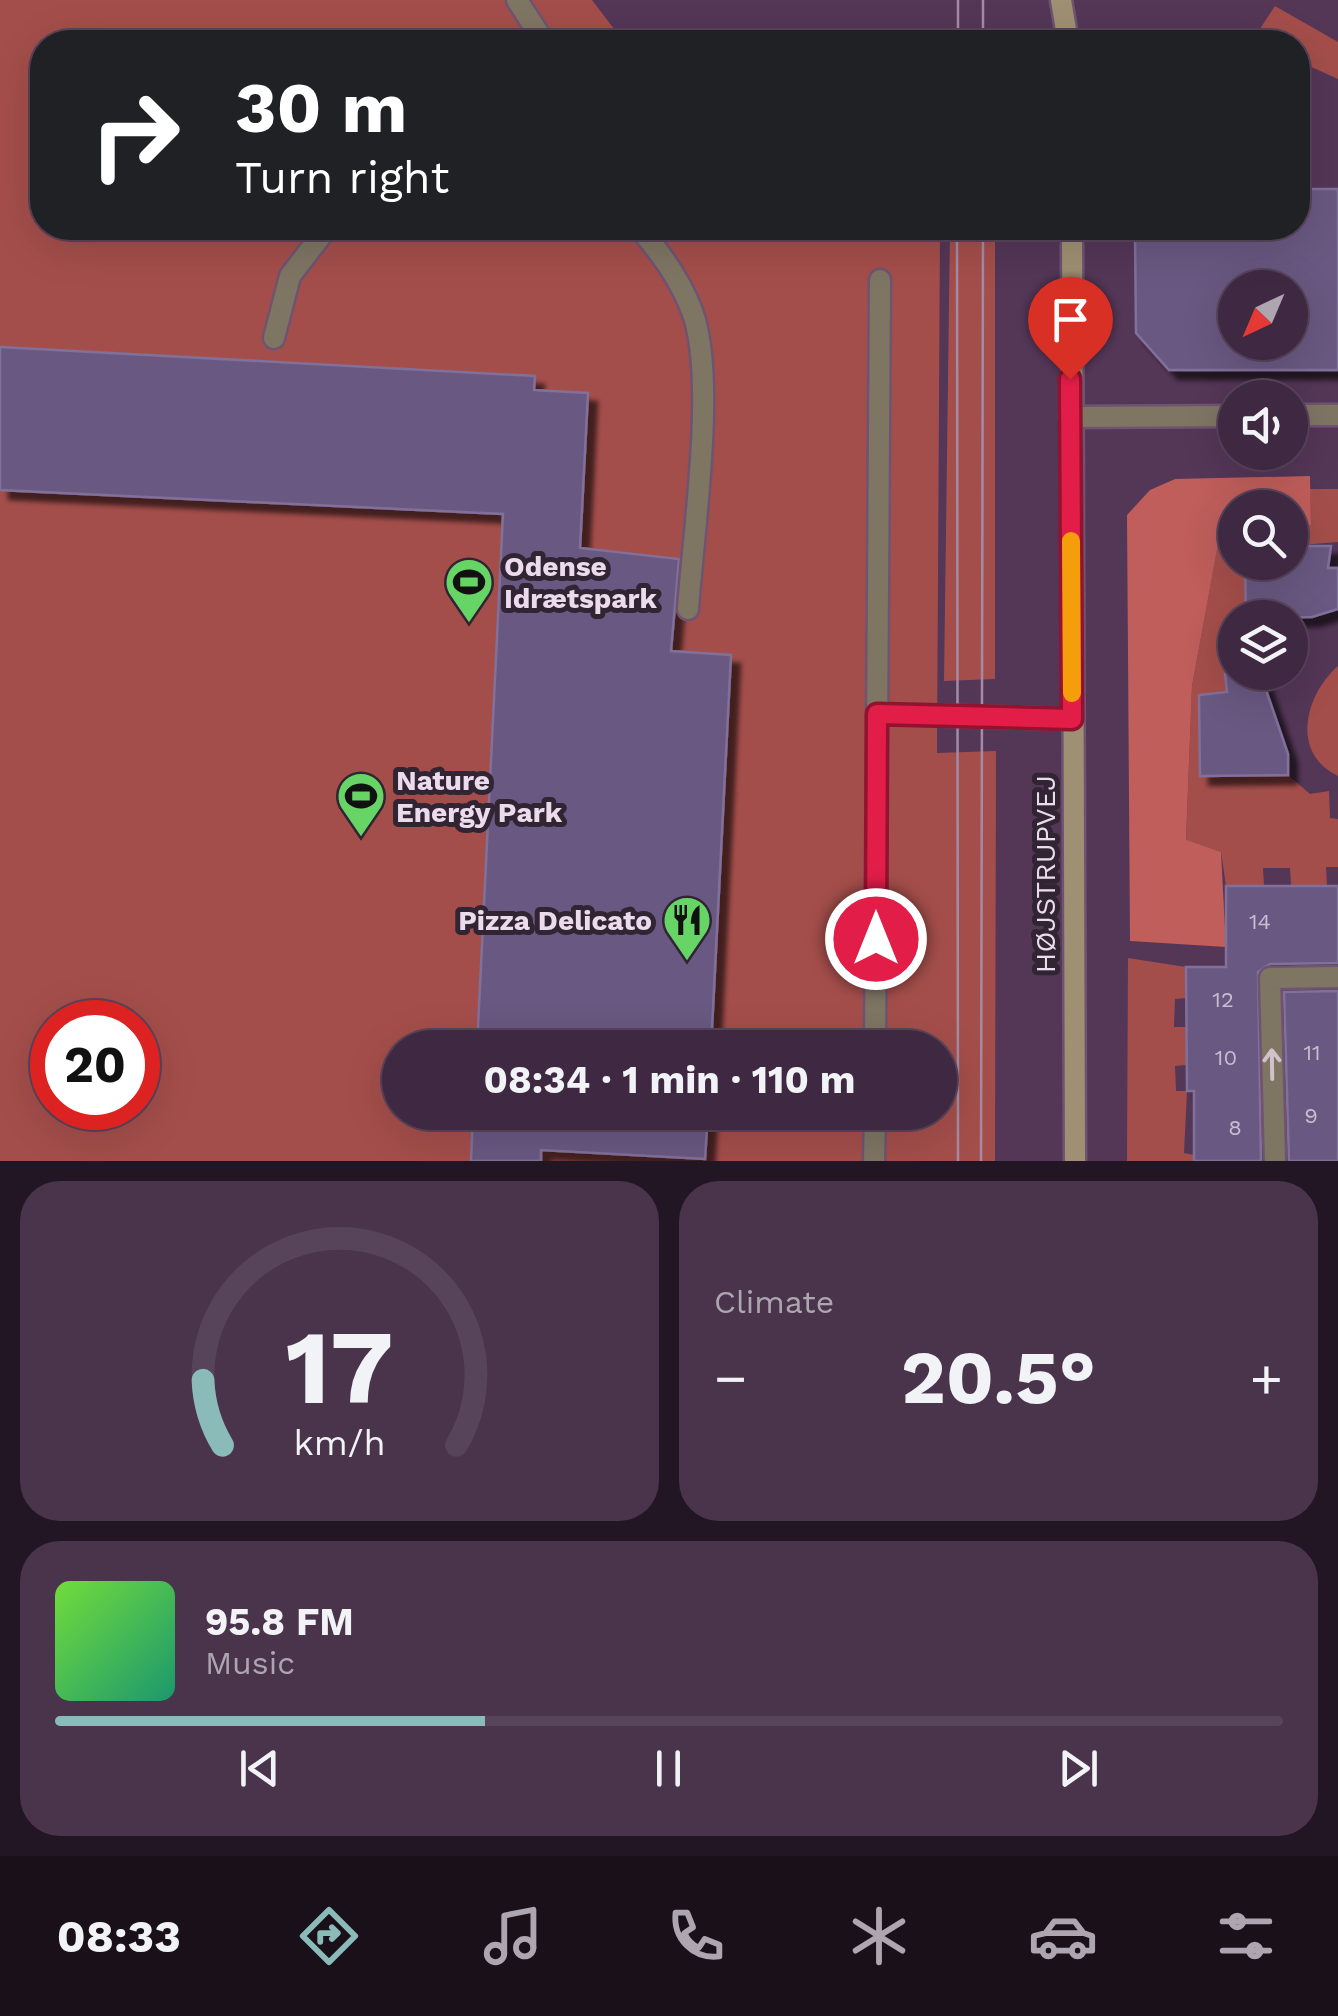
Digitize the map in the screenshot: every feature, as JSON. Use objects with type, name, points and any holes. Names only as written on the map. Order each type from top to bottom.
[{"type":"street","points":[[517,0],[536,30]]},
{"type":"street","points":[[1062,0],[1066,30]]},
{"type":"street","points":[[274,338],[290,276],[318,240]]},
{"type":"street","points":[[649,240],[668,262],[693,313],[704,369],[688,609]]},
{"type":"street","name":"HØJSTRUPVEJ","points":[[1072,240],[1076,1161]]},
{"type":"street","points":[[875,1030],[880,280]]},
{"type":"street","points":[[1308,416],[1338,415]]},
{"type":"street","points":[[1070,417],[1218,416]]},
{"type":"street","points":[[877,714],[1072,719]]},
{"type":"street","points":[[1274,1161],[1270,978],[1338,976]]},
{"type":"street","points":[[874,1161],[875,1130]]},
{"type":"shaded area","name":"Odense Idrætspark","points":[[0,0],[592,0],[615,30],[30,30],[30,240],[940,240],[937,753],[996,751],[995,1161],[0,1161]]},
{"type":"shaded area","points":[[1275,6],[1338,42],[1338,79],[1310,66],[1310,30],[1259,30]]},
{"type":"shaded area","points":[[950,240],[995,240],[995,679],[944,681]]},
{"type":"shaded area","points":[[1310,476],[1311,525],[1308,525],[1308,490],[1218,490],[1218,544],[1192,686],[1186,840],[1221,852],[1226,947],[1130,941],[1127,515],[1150,490],[1175,479]]},
{"type":"shaded area","points":[[1310,489],[1338,489],[1338,542],[1308,544]]},
{"type":"shaded area","points":[[1218,543],[1218,580],[1245,580],[1246,600],[1218,600],[1218,690],[1227,692],[1199,695],[1200,776],[1288,775],[1310,794],[1329,791],[1330,818],[1338,819],[1338,867],[1326,867],[1327,886],[1291,885],[1290,868],[1263,868],[1264,886],[1226,886],[1221,852],[1186,841],[1192,686]]},
{"type":"shaded area","points":[[1338,666],[1338,776],[1313,753],[1308,723],[1317,692]]},
{"type":"shaded area","points":[[1128,958],[1186,967],[1186,998],[1175,999],[1174,1027],[1187,1027],[1186,1065],[1175,1066],[1176,1091],[1187,1091],[1184,1153],[1194,1155],[1194,1161],[1127,1161]]},
{"type":"building","points":[[1310,189],[1338,189],[1338,370],[1169,370],[1136,333],[1135,240],[1310,240]]},
{"type":"building","points":[[0,347],[535,376],[534,390],[588,393],[580,548],[679,559],[671,651],[731,655],[712,1030],[478,1030],[503,514],[0,490]]},
{"type":"building","points":[[1308,546],[1331,546],[1328,568],[1338,568],[1338,609],[1308,617],[1308,600],[1246,600],[1245,580],[1308,580]]},
{"type":"building","points":[[1266,690],[1288,754],[1288,775],[1200,776],[1199,695]]},
{"type":"building","points":[[1226,886],[1338,886],[1338,963],[1270,964],[1258,972],[1261,1161],[1194,1161],[1194,1091],[1187,1091],[1186,967],[1226,967]]},
{"type":"building","points":[[1338,991],[1338,1161],[1289,1161],[1284,992]]},
{"type":"building","points":[[472,1130],[707,1130],[705,1159],[541,1150],[541,1161],[471,1161]]},
{"type":"tram line","points":[[958,0],[958,30]]},
{"type":"tram line","points":[[983,0],[983,30]]},
{"type":"tram line","points":[[957,240],[958,1161]]},
{"type":"tram line","points":[[981,1161],[983,240]]},
{"type":"slow traffic","points":[[1071,541],[1072,693]]},
{"type":"place","name":"Odense Idrætspark","points":[[469,624]]},
{"type":"place","name":"Nature Energy Park","points":[[361,838]]},
{"type":"place","name":"Pizza Delicato","points":[[687,962]]},
{"type":"route","points":[[876,939],[877,714],[1072,719],[1070,379]]}]
